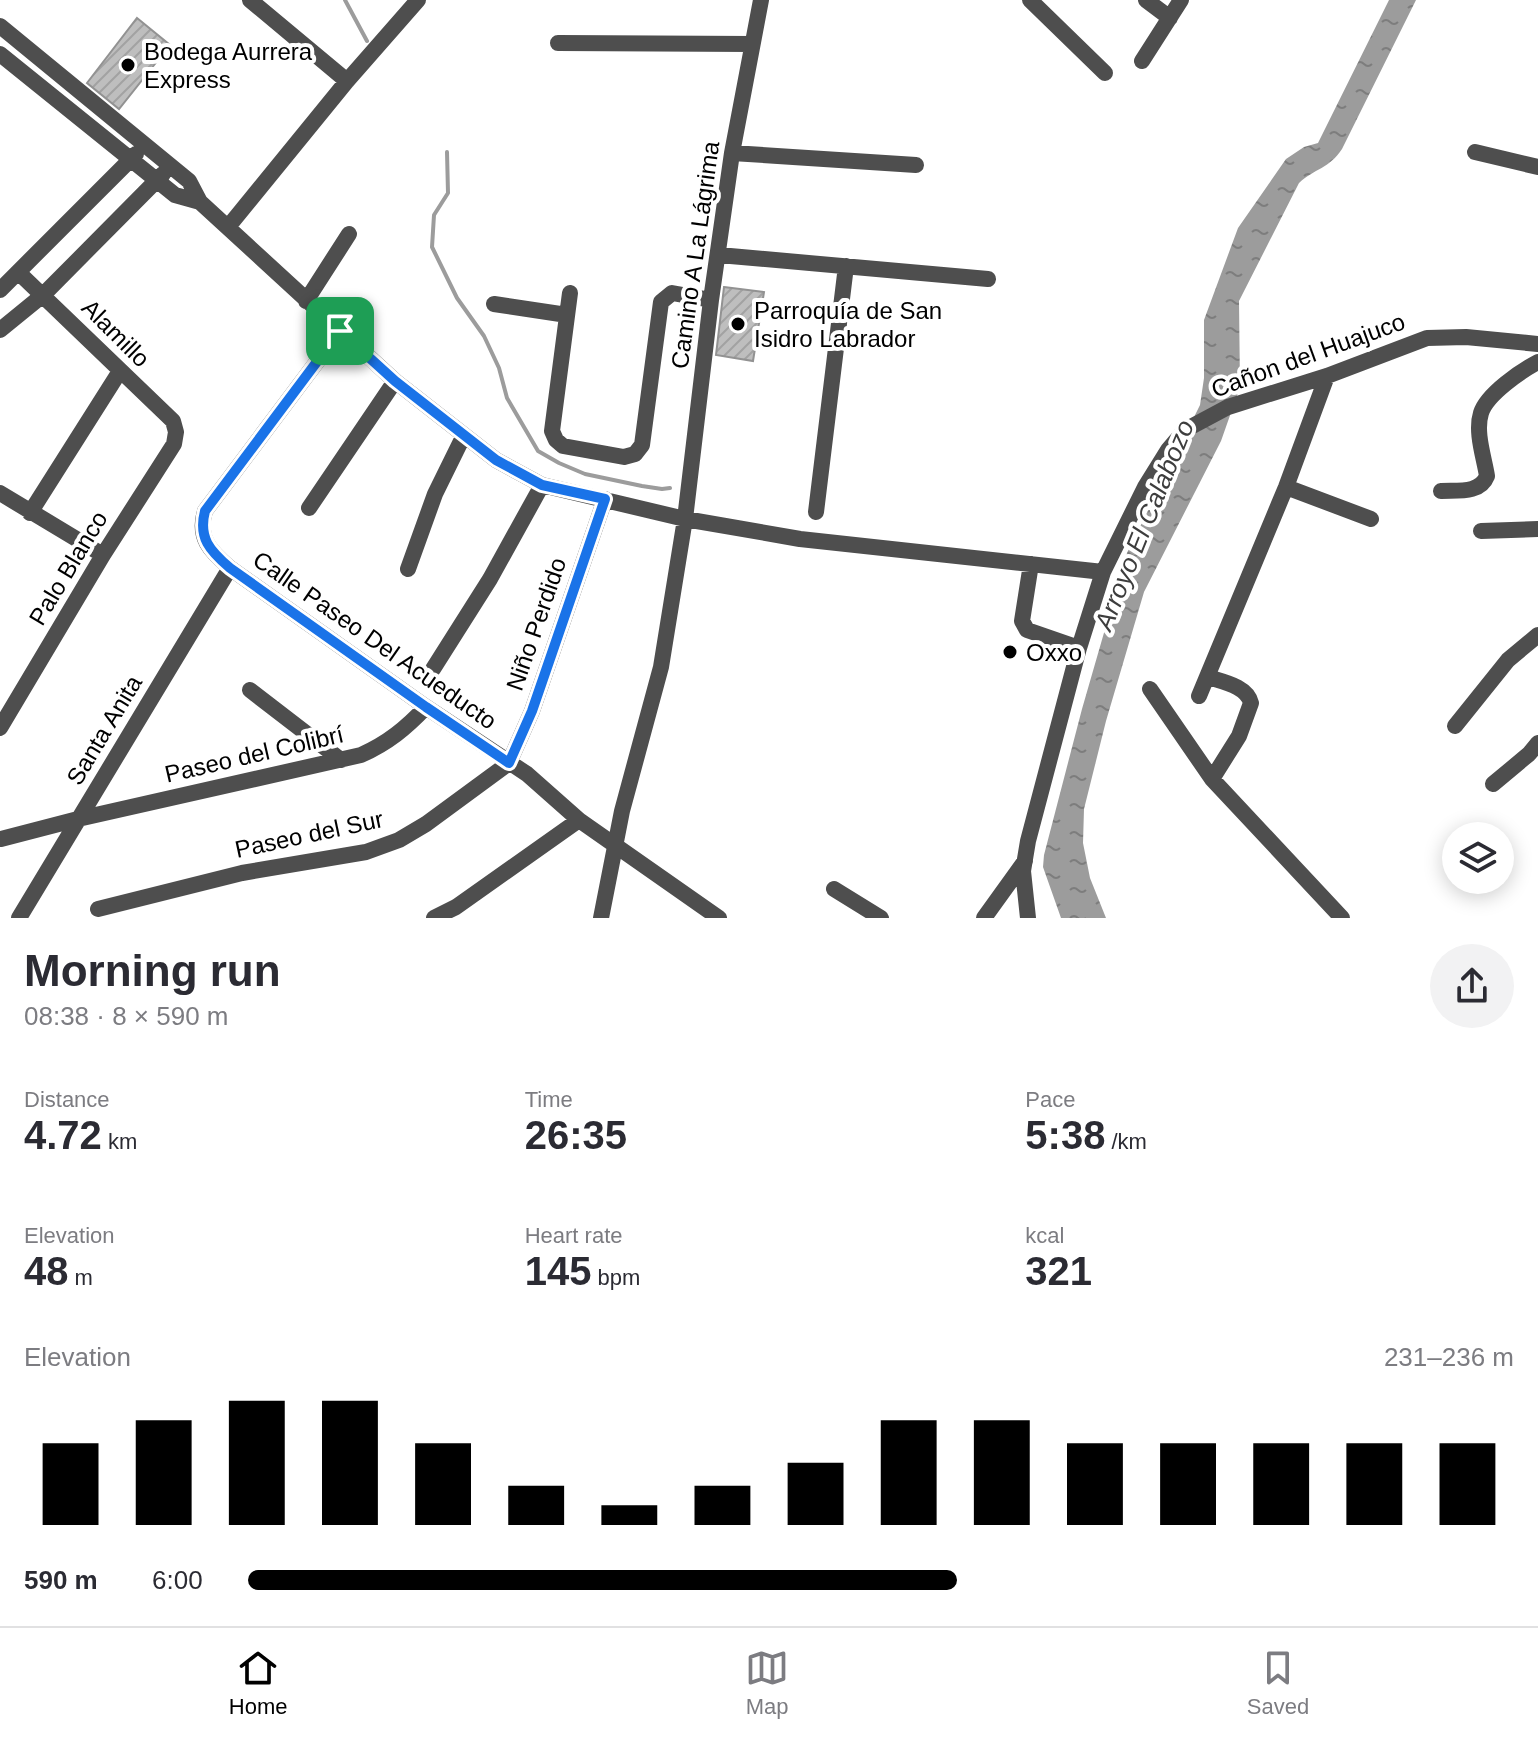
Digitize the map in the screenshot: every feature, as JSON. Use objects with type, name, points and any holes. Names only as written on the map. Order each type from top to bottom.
[{"type":"street","points":[[250,0],[347,81]]},
{"type":"street","points":[[228,227],[347,81],[418,0]]},
{"type":"street","name":"Camino A La Lágrima","points":[[601,918],[622,811],[661,667],[685,519],[732,153],[761,0]]},
{"type":"street","points":[[1030,0],[1105,73]]},
{"type":"street","points":[[1146,0],[1170,18]]},
{"type":"street","points":[[1142,61],[1181,0]]},
{"type":"street","points":[[0,26],[189,181],[200,202],[395,381],[496,460],[542,485],[685,519],[800,539],[1103,572]]},
{"type":"street","points":[[558,43],[752,44]]},
{"type":"street","points":[[3,60],[175,195],[200,202]]},
{"type":"street","points":[[0,290],[145,144]]},
{"type":"street","points":[[1475,152],[1538,167]]},
{"type":"street","points":[[732,153],[916,165]]},
{"type":"street","points":[[0,330],[43,295],[171,165]]},
{"type":"street","points":[[306,301],[349,234]]},
{"type":"street","points":[[719,255],[988,279]]},
{"type":"street","points":[[816,512],[846,266]]},
{"type":"street","name":"Alamillo","points":[[18,272],[173,421],[176,432]]},
{"type":"street","points":[[570,293],[552,431],[563,446],[624,457],[635,454],[642,445],[661,302],[672,293],[711,300]]},
{"type":"street","points":[[494,304],[567,315]]},
{"type":"street","name":"Calle Paseo Del Acueducto","points":[[340,331],[205,511],[203,537],[212,553],[426,707],[527,774],[579,820],[719,918]]},
{"type":"street","name":"Cañon del Huajuco","points":[[1025,860],[1079,648],[1103,572],[1152,477],[1168,450],[1185,430],[1228,407],[1327,376],[1427,338],[1466,337],[1538,344]]},
{"type":"street","points":[[1441,491],[1477,489],[1484,484],[1487,476],[1479,428],[1482,411],[1489,399],[1538,362]]},
{"type":"street","points":[[30,513],[120,371]]},
{"type":"street","points":[[1199,696],[1286,487],[1327,376]]},
{"type":"street","points":[[309,508],[395,381]]},
{"type":"street","name":"Palo Blanco","points":[[0,728],[103,555],[174,444],[176,432]]},
{"type":"street","points":[[408,569],[435,494],[464,435]]},
{"type":"street","points":[[433,669],[490,579],[542,485]]},
{"type":"street","points":[[1286,487],[1371,519]]},
{"type":"street","points":[[0,493],[103,555]]},
{"type":"street","name":"Niño Perdido","points":[[509,763],[532,711],[605,499]]},
{"type":"street","points":[[1481,531],[1538,529]]},
{"type":"street","points":[[1031,564],[1022,621],[1024,626],[1027,630],[1079,648]]},
{"type":"street","name":"Santa Anita","points":[[19,918],[230,568]]},
{"type":"street","points":[[1455,726],[1508,660],[1538,635]]},
{"type":"street","points":[[1208,677],[1244,691],[1251,703],[1239,736],[1212,779]]},
{"type":"street","points":[[1150,689],[1212,779],[1342,918]]},
{"type":"street","points":[[250,690],[341,760]]},
{"type":"street","name":"Paseo del Colibrí","points":[[1,839],[341,760],[383,745],[426,707]]},
{"type":"street","points":[[1493,784],[1538,743]]},
{"type":"street","name":"Paseo del Sur","points":[[98,909],[242,873],[366,852],[399,840],[426,824],[509,763]]},
{"type":"street","points":[[434,918],[456,907],[579,820]]},
{"type":"street","points":[[984,918],[1025,860]]},
{"type":"street","points":[[1025,860],[1028,918]]},
{"type":"street","points":[[834,889],[878,917]]},
{"type":"water","name":"Arroyo El Calabozo","points":[[1389,0],[1416,0],[1342,149],[1332,160],[1299,183],[1239,301],[1240,387],[1221,441],[1144,592],[1084,809],[1083,843],[1090,878],[1106,918],[1061,918],[1043,867],[1044,855],[1127,553],[1200,405],[1204,378],[1204,320],[1238,228],[1286,159],[1304,147],[1318,143]]},
{"type":"building","name":"Bodega Aurrera Express","points":[[137,18],[170,45],[119,109],[87,83]]},
{"type":"building","name":"Parroquía de San Isidro Labrador","points":[[724,287],[764,292],[753,361],[716,355]]},
{"type":"waterway","points":[[345,0],[367,41]]},
{"type":"waterway","points":[[447,152],[448,193],[434,215],[432,247],[457,298],[484,336],[499,368],[507,398],[538,451],[585,474],[642,486],[670,488]]},
{"type":"place","name":"Bodega Aurrera Express","points":[[128,65]]},
{"type":"place","name":"Parroquía de San Isidro Labrador","points":[[738,324]]},
{"type":"place","name":"Oxxo","points":[[1010,652]]},
{"type":"route","points":[[340,331],[395,381],[496,460],[542,485],[605,499],[532,711],[509,763],[230,568],[212,553],[203,537],[205,511],[340,331]]}]
